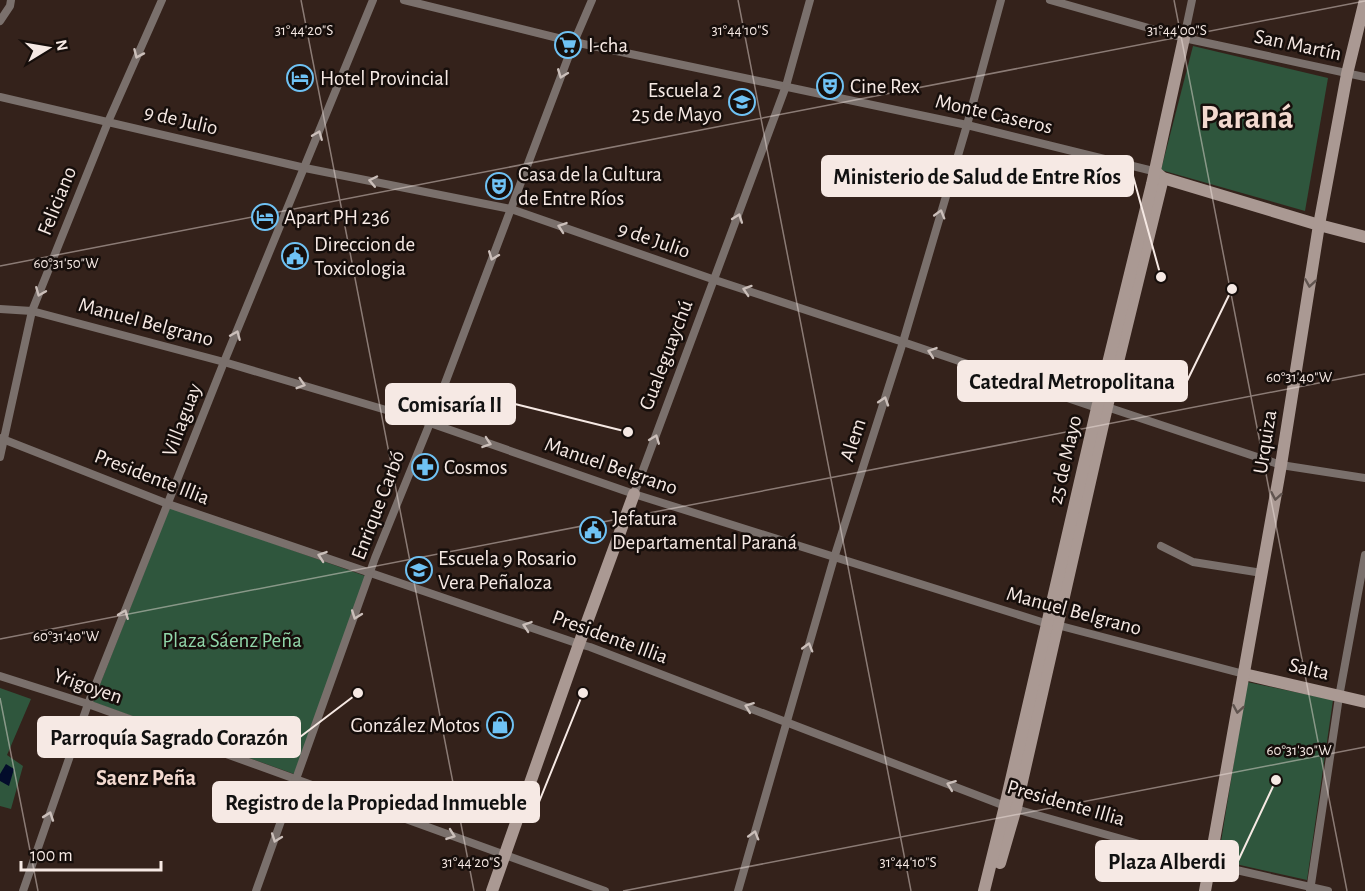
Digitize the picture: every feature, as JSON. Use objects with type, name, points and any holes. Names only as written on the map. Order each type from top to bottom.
[{"type":"street","points":[[0,21],[10,6],[11,0]]},
{"type":"street","name":"Feliciano","points":[[0,457],[2,438],[32,311],[108,122],[162,0]]},
{"type":"street","name":"Villaguay","points":[[23,891],[88,704],[224,362],[373,0]]},
{"type":"street","name":"Monte Caseros","points":[[404,0],[574,42],[967,125],[1158,175]]},
{"type":"street","name":"Enrique Carbó","points":[[256,891],[371,572],[592,0]]},
{"type":"street","name":"Gualeguaychú","points":[[492,891],[579,644],[786,86],[810,0]]},
{"type":"street","name":"Alem","points":[[738,891],[834,558],[903,342],[1001,0]]},
{"type":"street","name":"San Martín","points":[[1050,0],[1184,38],[1365,76]]},
{"type":"street","points":[[1184,38],[1192,0]]},
{"type":"street","name":"Urquiza","points":[[1205,891],[1281,465],[1319,225],[1347,74],[1365,0]]},
{"type":"street","name":"25 de Mayo","points":[[991,891],[1152,184],[1158,175],[1184,38]]},
{"type":"street","name":"9 de Julio","points":[[0,97],[305,168],[511,209],[715,280],[1281,465],[1365,478]]},
{"type":"street","points":[[1158,175],[1365,237]]},
{"type":"street","name":"Manuel Belgrano","points":[[0,309],[32,311],[224,362],[430,423],[634,494],[1053,625],[1244,674]]},
{"type":"street","name":"Presidente Illia","points":[[2,438],[168,504],[590,646],[1011,807],[1210,864],[1311,889],[1328,891]]},
{"type":"street","points":[[1161,546],[1193,562],[1262,573]]},
{"type":"street","points":[[1311,889],[1339,697],[1365,555]]},
{"type":"street","name":"Salta","points":[[1244,674],[1365,702]]},
{"type":"street","name":"Yrigoyen","points":[[0,676],[88,704],[605,891]]},
{"type":"street","name":"25 de Mayo","points":[[984,891],[1011,807]]},
{"type":"green space","points":[[1193,46],[1328,78],[1305,211],[1161,170]]},
{"type":"green space","name":"Plaza Sáenz Peña","points":[[170,507],[371,578],[294,774],[93,702]]},
{"type":"green space","points":[[1247,682],[1333,700],[1307,880],[1218,860]]},
{"type":"green space","points":[[0,688],[31,699],[7,755],[23,766],[11,809],[0,806]]},
{"type":"water","points":[[6,764],[14,769],[9,786],[0,781],[0,774]]},
{"type":"place","name":"I-cha","points":[[568,45]]},
{"type":"place","name":"Hotel Provincial","points":[[300,78]]},
{"type":"place","name":"Cine Rex","points":[[830,86]]},
{"type":"place","name":"Escuela 2 25 de Mayo","points":[[742,102]]},
{"type":"place","name":"Casa de la Cultura de Entre Ríos","points":[[499,186]]},
{"type":"place","name":"Apart PH 236","points":[[265,217]]},
{"type":"place","name":"Direccion de Toxicologia","points":[[295,256]]},
{"type":"place","name":"Ministerio de Salud de Entre Ríos","points":[[1161,277]]},
{"type":"place","name":"Catedral Metropolitana","points":[[1232,289]]},
{"type":"place","name":"Comisaría II","points":[[628,432]]},
{"type":"place","name":"Cosmos","points":[[425,467]]},
{"type":"place","name":"Jefatura Departamental Paraná","points":[[593,530]]},
{"type":"place","name":"Escuela 9 Rosario Vera Peñaloza","points":[[419,570]]},
{"type":"place","name":"Parroquía Sagrado Corazón","points":[[358,693]]},
{"type":"place","name":"Registro de la Propiedad Inmueble","points":[[583,693]]},
{"type":"place","name":"González Motos","points":[[500,725]]},
{"type":"place","name":"Plaza Alberdi","points":[[1276,780]]},
{"type":"district","name":"Paraná","points":[[1247,118]]},
{"type":"district","name":"Saenz Peña","points":[[146,778]]}]
